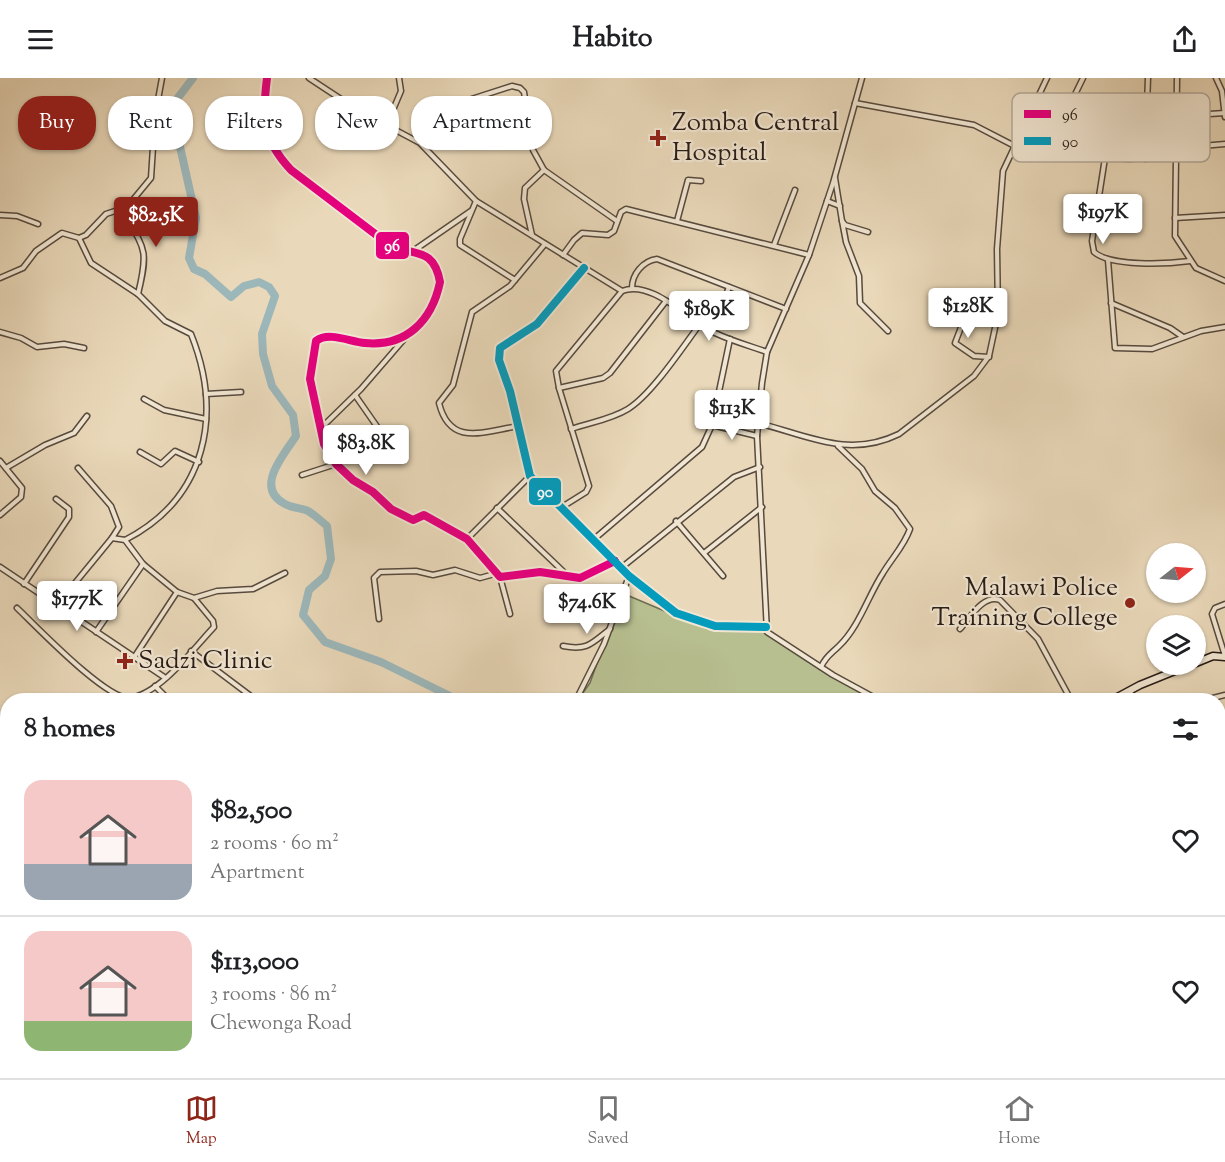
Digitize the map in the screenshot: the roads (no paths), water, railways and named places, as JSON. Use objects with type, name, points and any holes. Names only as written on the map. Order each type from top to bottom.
[{"type":"street","points":[[79,238],[95,228],[106,214],[122,211],[151,178],[155,116],[162,78]]},
{"type":"street","points":[[267,78],[266,128],[271,144],[282,161],[291,171],[387,243],[403,252],[412,251],[425,255],[432,262],[440,282],[430,311],[355,395],[319,430]]},
{"type":"street","points":[[309,78],[336,96]]},
{"type":"street","points":[[399,78],[399,96]]},
{"type":"street","points":[[862,78],[835,177],[809,255],[767,352],[757,436],[766,627],[773,638],[867,693]]},
{"type":"street","points":[[1040,93],[1047,78]]},
{"type":"street","points":[[1076,93],[1083,78]]},
{"type":"street","points":[[1147,93],[1148,78]]},
{"type":"street","points":[[1210,115],[1225,114],[1222,91],[1216,78]]},
{"type":"street","points":[[481,96],[512,86],[520,88],[525,96]]},
{"type":"street","points":[[855,103],[974,125],[1012,146]]},
{"type":"street","points":[[399,131],[420,143],[476,201],[622,291]]},
{"type":"street","points":[[1210,145],[1225,144]]},
{"type":"street","points":[[758,423],[838,446],[894,436],[974,376],[989,356],[998,314],[997,249],[1003,171],[1012,149]]},
{"type":"street","points":[[533,150],[544,170],[617,221]]},
{"type":"street","points":[[1104,162],[1092,241],[1094,252],[1108,260],[1167,263],[1190,261]]},
{"type":"street","points":[[1178,162],[1175,236],[1190,261],[1204,273],[1225,280]]},
{"type":"street","points":[[532,236],[525,207],[525,188],[544,170]]},
{"type":"street","points":[[835,177],[846,242],[859,276],[860,303],[888,331]]},
{"type":"street","points":[[677,221],[688,180],[701,181]]},
{"type":"street","points":[[774,245],[795,190]]},
{"type":"street","points":[[476,201],[460,245],[515,280]]},
{"type":"street","points":[[827,201],[840,206]]},
{"type":"street","points":[[563,255],[578,235],[608,235],[614,231],[622,211],[626,209],[809,255]]},
{"type":"street","points":[[122,211],[144,247],[144,269],[138,294]]},
{"type":"street","points":[[412,251],[471,212]]},
{"type":"street","points":[[0,215],[14,215],[38,224]]},
{"type":"street","points":[[1175,218],[1225,215]]},
{"type":"street","points":[[842,221],[845,225],[868,232]]},
{"type":"street","points":[[0,278],[23,268],[36,250],[62,233],[79,238],[91,263],[138,294],[165,321],[191,334],[206,394],[207,419],[199,462],[177,497],[147,526],[125,540],[112,538]]},
{"type":"street","points":[[519,426],[463,435],[453,430],[439,403],[453,385],[472,312],[502,294],[545,244]]},
{"type":"street","points":[[632,288],[638,271],[648,262],[657,259],[786,309]]},
{"type":"street","points":[[1108,260],[1115,348],[1152,349],[1183,337],[1225,327]]},
{"type":"street","points":[[584,268],[537,324],[500,348],[499,360],[510,391],[530,476],[629,576],[658,601],[692,620],[721,627],[766,627]]},
{"type":"street","points":[[712,332],[729,287]]},
{"type":"street","points":[[562,507],[585,492],[589,486],[556,377],[559,365],[622,291],[632,288],[646,290],[712,332],[767,352]]},
{"type":"street","points":[[559,388],[603,378],[610,373],[666,301]]},
{"type":"street","points":[[1111,303],[1170,328],[1183,337]]},
{"type":"street","points":[[965,317],[954,343],[975,356],[989,356]]},
{"type":"street","points":[[571,429],[603,421],[632,406],[662,374],[700,324]]},
{"type":"street","points":[[0,332],[21,338],[37,347],[64,344],[84,348]]},
{"type":"street","points":[[406,337],[374,343],[327,336],[316,341],[310,379],[319,430],[336,464],[395,512],[413,520],[424,515],[467,539],[499,575],[510,614]]},
{"type":"street","points":[[593,540],[695,455],[708,437],[730,339]]},
{"type":"street","points":[[206,394],[241,392]]},
{"type":"street","points":[[355,395],[385,438]]},
{"type":"street","points":[[144,399],[164,410],[207,419]]},
{"type":"street","points":[[6,468],[45,445],[74,433],[87,416]]},
{"type":"street","points":[[712,425],[757,436]]},
{"type":"street","points":[[821,667],[826,655],[839,646],[866,605],[910,529],[895,507],[873,489],[862,469],[838,446]]},
{"type":"street","points":[[140,452],[161,464],[175,451],[199,462]]},
{"type":"street","points":[[0,461],[21,484],[22,493],[0,514]]},
{"type":"street","points":[[302,475],[336,464]]},
{"type":"street","points":[[621,568],[676,521],[734,477],[760,467]]},
{"type":"street","points":[[57,605],[112,538],[119,526],[111,506],[78,468]]},
{"type":"street","points":[[467,539],[530,476]]},
{"type":"street","points":[[24,584],[69,516],[69,509],[56,499]]},
{"type":"street","points":[[704,553],[762,507]]},
{"type":"street","points":[[497,508],[569,577]]},
{"type":"street","points":[[676,521],[723,576]]},
{"type":"street","points":[[125,540],[143,564],[177,592],[194,598],[213,621],[214,627],[155,686],[140,693]]},
{"type":"street","points":[[379,619],[374,578],[380,572],[411,571],[433,576],[455,570],[480,578],[540,572],[569,577],[588,576],[615,561]]},
{"type":"street","points":[[96,632],[143,564]]},
{"type":"street","points":[[0,567],[164,677]]},
{"type":"street","points":[[194,598],[217,591],[253,589],[285,573]]},
{"type":"street","points":[[579,693],[610,628],[629,576]]},
{"type":"street","points":[[135,656],[177,592]]},
{"type":"street","points":[[960,629],[985,601],[994,598],[1000,600],[1038,639],[1067,693]]},
{"type":"street","points":[[1206,659],[1213,656],[1225,657],[1212,614],[1215,608],[1225,604]]},
{"type":"street","points":[[17,608],[112,693]]},
{"type":"street","points":[[563,646],[590,646],[610,628]]},
{"type":"street","points":[[191,651],[247,693]]},
{"type":"street","points":[[1124,693],[1167,675]]},
{"type":"street","points":[[155,686],[162,693]]},
{"type":"waterway","points":[[193,78],[177,99],[174,120],[196,218],[189,258],[194,269],[205,274],[231,297],[244,286],[259,282],[269,287],[275,296],[262,334],[263,354],[272,386],[293,415],[296,436],[274,472],[271,481],[272,489],[276,497],[285,504],[308,511],[327,526],[331,559],[325,576],[309,590],[303,615],[325,642],[381,662],[444,693]]},
{"type":"place","name":"Zomba Central Hospital","points":[[658,138]]},
{"type":"place","name":"Malawi Police Training College","points":[[1130,603]]},
{"type":"place","name":"Sadzi Clinic","points":[[125,661]]}]
